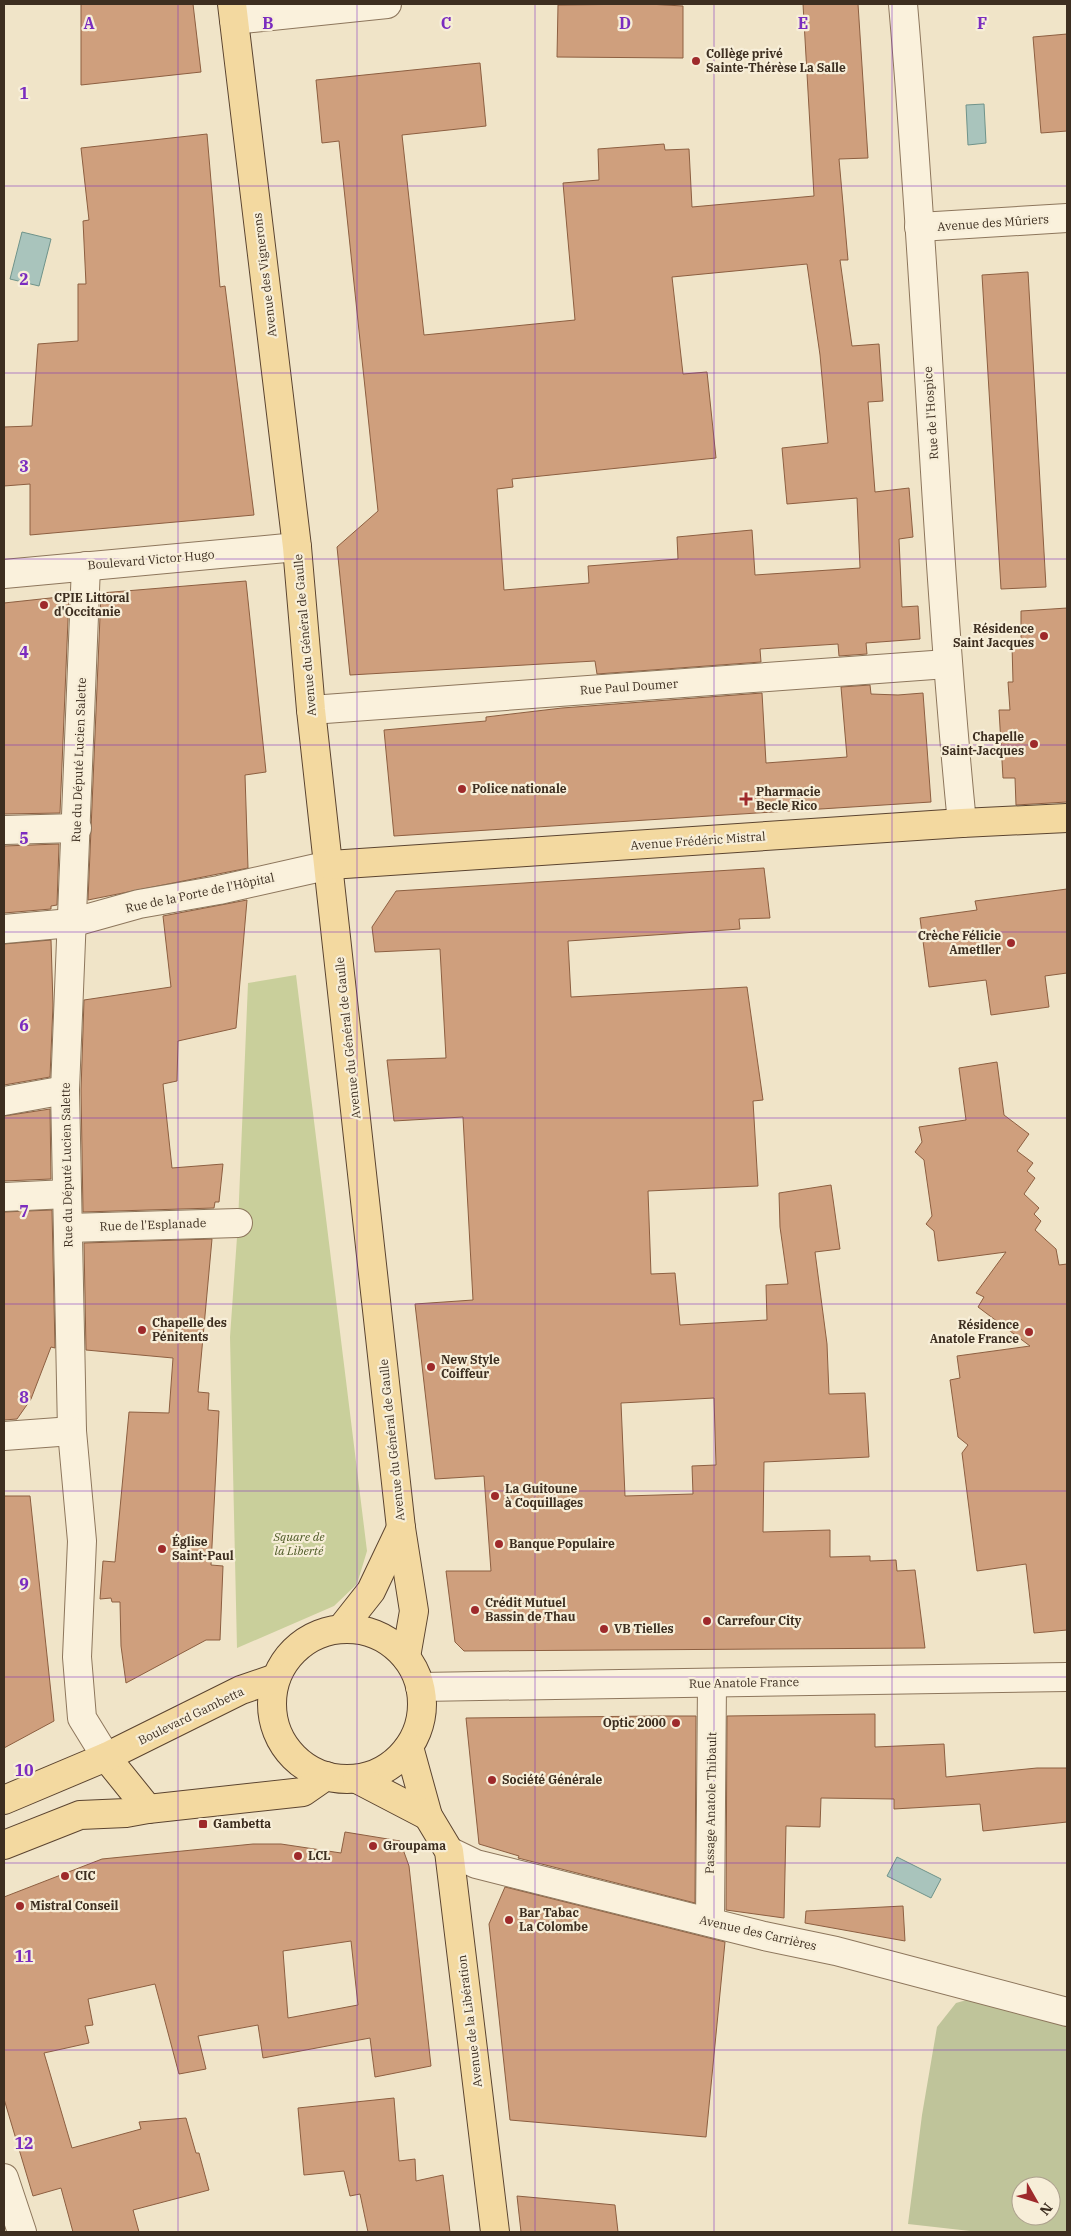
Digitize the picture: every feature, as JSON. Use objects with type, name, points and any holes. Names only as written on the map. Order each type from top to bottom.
[{"type":"main road","name":"Avenue des Vignerons","points":[[233,12],[297,546]]},
{"type":"main road","name":"Avenue du Général de Gaulle","points":[[297,546],[311,710],[330,865],[401,1528],[414,1611],[406,1657]]},
{"type":"main road","name":"Avenue Frédéric Mistral","points":[[330,865],[962,823],[1067,818]]},
{"type":"main road","name":"Avenue du Général de Gaulle","points":[[341,1629],[371,1591],[401,1528]]},
{"type":"main road","points":[[341,1629],[365,1630],[388,1640],[406,1657],[415,1671],[420,1687],[422,1707],[418,1728],[409,1747],[395,1762],[377,1773],[357,1779],[342,1779],[326,1776],[304,1766],[286,1749],[275,1727],[271,1702],[276,1678],[286,1659],[302,1644],[320,1633],[341,1629]]},
{"type":"main road","name":"Boulevard Gambetta","points":[[4,1800],[106,1757],[241,1690],[276,1678]]},
{"type":"main road","name":"Avenue de la Libération","points":[[409,1747],[428,1816],[449,1852],[494,2232]]},
{"type":"main road","points":[[106,1757],[148,1809]]},
{"type":"main road","points":[[4,1846],[80,1815],[126,1813],[303,1792],[326,1776]]},
{"type":"main road","points":[[357,1779],[428,1816]]},
{"type":"street","points":[[233,12],[387,4]]},
{"type":"street","name":"Rue de l'Hospice","points":[[903,4],[916,147],[919,227],[947,664],[962,823]]},
{"type":"street","name":"Avenue des Mûriers","points":[[919,227],[1067,218]]},
{"type":"street","name":"Boulevard Victor Hugo","points":[[4,574],[297,546]]},
{"type":"street","name":"Rue du Député Lucien Salette","points":[[86,566],[65,1090],[72,1431],[82,1541],[76,1657],[82,1718],[106,1757]]},
{"type":"street","name":"Rue Paul Doumer","points":[[311,710],[947,664]]},
{"type":"street","points":[[4,830],[77,828]]},
{"type":"street","name":"Rue de la Porte de l'Hôpital","points":[[4,929],[71,923],[139,904],[219,890],[330,865]]},
{"type":"street","points":[[4,1101],[65,1090]]},
{"type":"street","points":[[4,1197],[67,1194]]},
{"type":"street","name":"Rue de l'Esplanade","points":[[68,1228],[238,1223]]},
{"type":"street","points":[[4,1436],[72,1431]]},
{"type":"street","name":"Rue Anatole France","points":[[420,1687],[1067,1677]]},
{"type":"street","name":"Passage Anatole Thibault","points":[[710,1922],[712,1683]]},
{"type":"street","name":"Avenue des Carrières","points":[[449,1852],[476,1864],[836,1951],[1067,2012]]},
{"type":"street","points":[[4,2178],[22,2232]]},
{"type":"green space","name":"Square de la Liberté","points":[[296,975],[367,1551],[357,1584],[334,1606],[237,1648],[230,1337],[238,1223],[248,983]]},
{"type":"green space","points":[[977,1997],[1067,2024],[1067,2232],[979,2232],[908,2224],[922,2115],[937,2027],[956,2003]]},
{"type":"water","points":[[984,104],[986,143],[968,145],[966,105]]},
{"type":"water","points":[[22,232],[51,239],[39,286],[10,279]]},
{"type":"water","points":[[897,1857],[941,1879],[931,1898],[887,1876]]},
{"type":"building","points":[[81,4],[193,4],[201,72],[81,85]]},
{"type":"building","points":[[648,4],[683,6],[683,58],[557,57],[558,5]]},
{"type":"building","points":[[803,4],[858,4],[868,158],[839,159],[848,260],[840,260],[852,346],[879,344],[883,401],[868,402],[875,492],[909,488],[913,537],[899,539],[902,607],[918,606],[920,639],[866,643],[867,654],[839,656],[838,644],[760,649],[761,662],[597,674],[595,661],[350,675],[337,547],[378,511],[339,141],[322,143],[316,80],[480,63],[486,126],[402,135],[424,335],[575,320],[563,183],[599,180],[598,149],[664,144],[665,150],[689,149],[692,207],[814,196]],"holes":[[[807,264],[820,355],[828,443],[782,448],[787,504],[857,498],[860,568],[755,575],[752,530],[677,537],[678,559],[588,566],[589,583],[504,590],[497,489],[513,487],[512,479],[716,458],[707,372],[683,374],[672,277]]]},
{"type":"building","points":[[1067,34],[1067,131],[1041,133],[1033,37]]},
{"type":"building","points":[[207,134],[220,287],[225,286],[254,515],[30,535],[30,484],[4,486],[4,427],[32,426],[38,344],[78,341],[78,284],[86,284],[83,221],[89,220],[81,148]]},
{"type":"building","points":[[1028,272],[1046,587],[1001,589],[982,275]]},
{"type":"building","points":[[246,581],[266,772],[245,775],[248,868],[88,900],[101,593]]},
{"type":"building","points":[[69,596],[60,813],[4,814],[4,603]]},
{"type":"building","name":"Chapelle Saint-Jacques","points":[[1067,608],[1067,802],[1016,805],[1015,778],[1003,778],[999,710],[1010,710],[1008,682],[1013,682],[1012,645],[1021,644],[1021,611]]},
{"type":"building","points":[[870,685],[871,694],[898,695],[923,693],[931,802],[394,836],[384,730],[486,721],[486,717],[562,708],[762,693],[766,763],[847,757],[841,687]]},
{"type":"building","points":[[59,844],[57,905],[51,906],[51,909],[4,913],[4,846]]},
{"type":"building","points":[[764,868],[770,918],[739,919],[740,929],[568,941],[571,997],[747,987],[763,1100],[753,1101],[758,1186],[648,1191],[651,1274],[675,1273],[680,1325],[767,1320],[766,1285],[788,1284],[780,1227],[779,1193],[831,1185],[840,1249],[815,1252],[827,1344],[829,1394],[865,1393],[869,1457],[764,1462],[763,1532],[830,1530],[830,1557],[870,1556],[870,1561],[896,1560],[897,1571],[915,1570],[925,1648],[464,1651],[455,1642],[446,1571],[491,1571],[484,1476],[435,1479],[415,1304],[473,1300],[463,1117],[394,1121],[387,1060],[446,1058],[440,949],[375,952],[372,927],[396,891]],"holes":[[[714,1398],[716,1465],[692,1466],[693,1494],[625,1496],[621,1403]]]},
{"type":"building","points":[[1067,889],[1067,973],[1045,976],[1049,1007],[991,1015],[986,980],[929,987],[920,918],[977,910],[975,901]]},
{"type":"building","points":[[247,900],[236,1028],[178,1041],[177,1081],[163,1084],[172,1168],[223,1164],[219,1202],[215,1202],[214,1208],[83,1212],[81,1090],[84,1000],[171,987],[163,916]]},
{"type":"building","points":[[51,940],[53,1005],[50,1077],[4,1085],[4,944]]},
{"type":"building","name":"Résidence Anatole France","points":[[997,1062],[1004,1115],[1029,1134],[1017,1151],[1033,1163],[1027,1171],[1035,1178],[1024,1194],[1039,1208],[1034,1214],[1041,1221],[1035,1230],[1056,1249],[1059,1265],[1067,1264],[1067,1630],[1034,1633],[1026,1564],[977,1571],[962,1453],[968,1445],[958,1437],[950,1380],[960,1378],[957,1356],[1030,1346],[978,1307],[984,1297],[976,1293],[1006,1252],[938,1261],[934,1231],[926,1224],[932,1216],[924,1160],[915,1152],[922,1142],[919,1127],[966,1120],[959,1068]]},
{"type":"building","points":[[50,1109],[51,1179],[4,1181],[4,1116]]},
{"type":"building","points":[[52,1210],[55,1348],[51,1347],[31,1399],[17,1419],[4,1420],[4,1212]]},
{"type":"building","points":[[212,1239],[198,1392],[209,1393],[208,1410],[219,1411],[211,1565],[223,1566],[220,1640],[206,1640],[126,1683],[121,1646],[120,1602],[112,1602],[111,1598],[100,1599],[103,1561],[115,1562],[129,1412],[169,1413],[173,1358],[86,1350],[84,1243]]},
{"type":"building","points":[[4,1496],[30,1496],[54,1721],[4,1748]]},
{"type":"building","points":[[875,1714],[875,1747],[944,1744],[946,1777],[1037,1768],[1067,1768],[1067,1822],[983,1831],[980,1804],[894,1809],[894,1799],[821,1798],[820,1827],[786,1826],[784,1918],[726,1910],[727,1716]]},
{"type":"building","points":[[696,1716],[695,1903],[518,1858],[519,1856],[479,1844],[466,1718]]},
{"type":"building","points":[[345,1832],[400,1841],[409,1866],[431,2066],[375,2077],[370,2038],[263,2058],[258,2025],[198,2036],[206,2069],[179,2074],[155,1984],[88,1999],[93,2025],[85,2026],[89,2043],[44,2053],[72,2148],[141,2129],[139,2122],[186,2118],[196,2153],[199,2153],[209,2190],[133,2210],[139,2232],[73,2232],[61,2188],[33,2196],[4,2099],[4,1897],[102,1859],[253,1844],[281,1844],[341,1853]],"holes":[[[351,1941],[358,2005],[288,2018],[283,1951]]]},
{"type":"building","points":[[505,1887],[725,1942],[706,2137],[510,2120],[489,1924]]},
{"type":"building","points":[[903,1906],[905,1941],[805,1923],[806,1911]]},
{"type":"building","points":[[394,2098],[399,2161],[415,2159],[416,2181],[443,2175],[450,2232],[368,2232],[360,2194],[350,2196],[344,2171],[304,2175],[298,2108]]},
{"type":"building","points":[[517,2196],[615,2205],[618,2232],[521,2232]]},
{"type":"place","name":"Collège privé Sainte-Thérèse La Salle","points":[[696,61]]},
{"type":"place","name":"CPIE Littoral d'Occitanie","points":[[44,605]]},
{"type":"place","name":"Résidence Saint Jacques","points":[[1044,636]]},
{"type":"place","name":"Chapelle Saint-Jacques","points":[[1034,744]]},
{"type":"place","name":"Police nationale","points":[[462,789]]},
{"type":"place","name":"Pharmacie Becle Rico","points":[[746,799]]},
{"type":"place","name":"Crèche Félicie Ametller","points":[[1011,943]]},
{"type":"place","name":"Chapelle des Pénitents","points":[[142,1330]]},
{"type":"place","name":"Résidence Anatole France","points":[[1029,1332]]},
{"type":"place","name":"New Style Coiffeur","points":[[431,1367]]},
{"type":"place","name":"La Guitoune à Coquillages","points":[[495,1496]]},
{"type":"place","name":"Banque Populaire","points":[[499,1544]]},
{"type":"place","name":"Église Saint-Paul","points":[[162,1549]]},
{"type":"place","name":"Crédit Mutuel Bassin de Thau","points":[[475,1610]]},
{"type":"place","name":"Carrefour City","points":[[707,1621]]},
{"type":"place","name":"VB Tielles","points":[[604,1629]]},
{"type":"place","name":"Optic 2000","points":[[676,1723]]},
{"type":"place","name":"Société Générale","points":[[492,1780]]},
{"type":"place","name":"Gambetta","points":[[203,1824]]},
{"type":"place","name":"Groupama","points":[[373,1846]]},
{"type":"place","name":"LCL","points":[[298,1856]]},
{"type":"place","name":"CIC","points":[[65,1876]]},
{"type":"place","name":"Mistral Conseil","points":[[20,1906]]},
{"type":"place","name":"Bar Tabac La Colombe","points":[[509,1920]]}]
